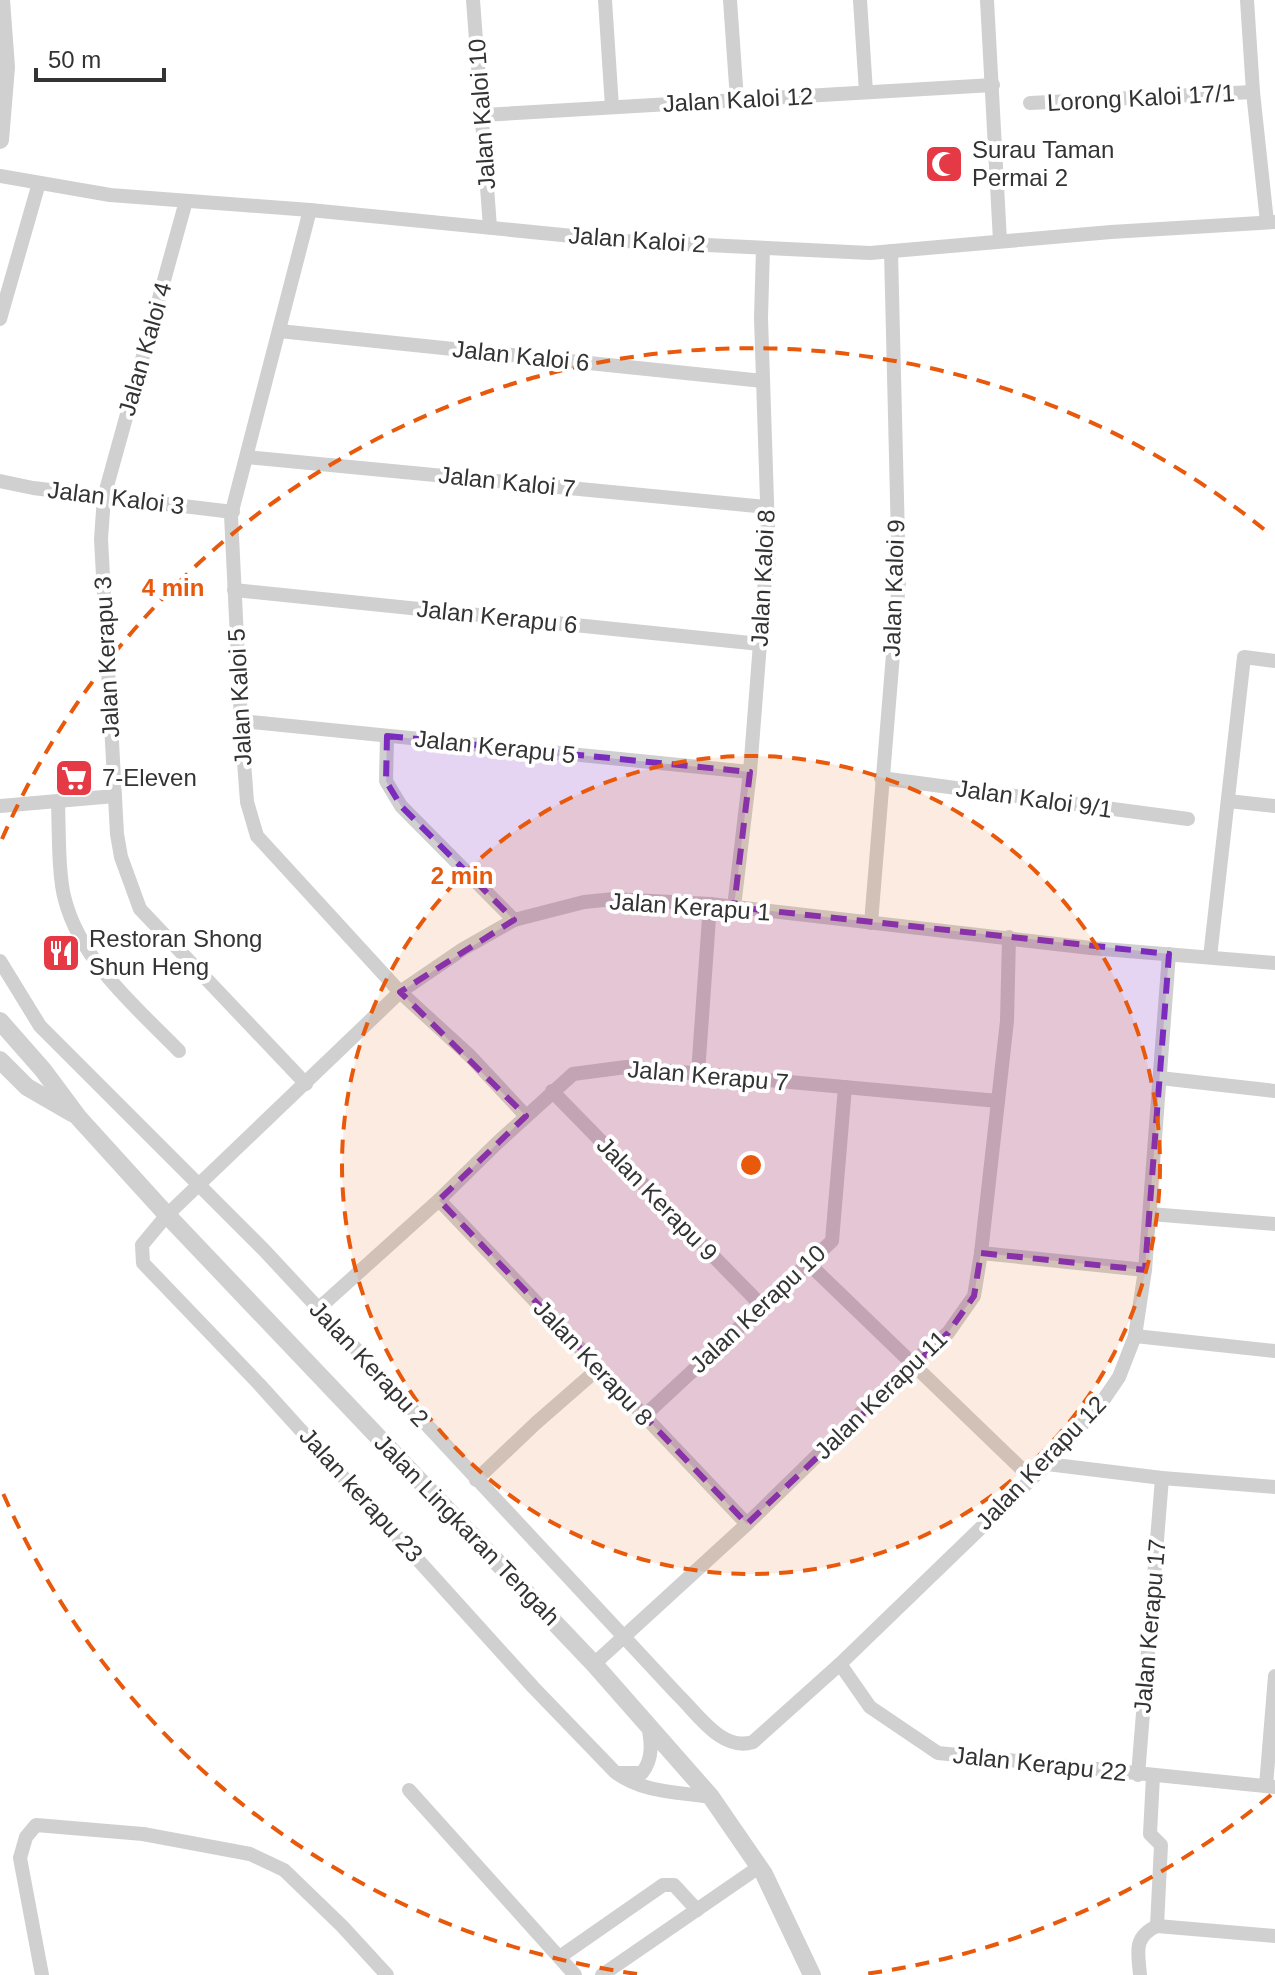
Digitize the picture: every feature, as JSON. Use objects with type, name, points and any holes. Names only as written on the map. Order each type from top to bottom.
[{"type":"street","points":[[0,140],[6,67],[1,0]]},
{"type":"street","name":"Jalan Kaloi 10","points":[[473,0],[490,227]]},
{"type":"street","points":[[605,0],[612,107]]},
{"type":"street","points":[[730,0],[737,100]]},
{"type":"street","points":[[860,0],[866,92]]},
{"type":"street","points":[[987,0],[1000,241]]},
{"type":"street","points":[[1247,0],[1253,92],[1271,222]]},
{"type":"street","name":"Jalan Kaloi 12","points":[[483,115],[993,85]]},
{"type":"street","name":"Lorong Kaloi 17/1","points":[[1030,103],[1253,92]]},
{"type":"street","name":"Jalan Kaloi 2","points":[[0,176],[110,195],[310,210],[623,241],[870,253],[1271,222]]},
{"type":"street","points":[[0,319],[39,183]]},
{"type":"street","name":"Jalan Kaloi 4","points":[[104,497],[186,201]]},
{"type":"street","name":"Jalan Kaloi 5","points":[[310,210],[233,512],[234,590],[247,802],[257,836],[400,992],[470,1056],[526,1116]]},
{"type":"street","name":"Jalan Kaloi 8","points":[[734,907],[769,562],[763,381],[763,248]]},
{"type":"street","name":"Jalan Kaloi 9","points":[[871,923],[899,581],[891,251]]},
{"type":"street","name":"Jalan Kaloi 6","points":[[279,331],[763,381]]},
{"type":"street","name":"Jalan Kaloi 7","points":[[247,457],[767,507]]},
{"type":"street","name":"Jalan Kaloi 3","points":[[0,481],[233,512]]},
{"type":"street","name":"Jalan Kerapu 3","points":[[104,497],[101,539],[121,857],[140,909],[306,1084]]},
{"type":"street","name":"Jalan Kerapu 6","points":[[234,590],[760,644]]},
{"type":"street","points":[[1210,957],[1244,657],[1275,661]]},
{"type":"street","name":"Jalan Kerapu 5","points":[[241,721],[750,772]]},
{"type":"street","points":[[387,736],[386,781],[401,806],[514,920]]},
{"type":"street","name":"Jalan Kaloi 9/1","points":[[881,778],[1188,819]]},
{"type":"street","points":[[0,806],[115,796]]},
{"type":"street","points":[[58,801],[64,898],[80,937],[111,981],[179,1051]]},
{"type":"street","points":[[1228,801],[1275,806]]},
{"type":"street","name":"Jalan Kerapu 1","points":[[167,1215],[400,992],[463,949],[514,920],[584,902],[614,899],[710,904],[1091,948],[1275,963]]},
{"type":"street","points":[[698,1073],[710,904]]},
{"type":"street","name":"Jalan Kerapu 11","points":[[594,1664],[747,1524],[912,1363],[948,1333],[974,1296],[1007,1021],[1009,937]]},
{"type":"street","name":"Jalan Kerapu 12","points":[[753,1742],[840,1664],[1047,1464],[1102,1402],[1119,1377],[1135,1336],[1145,1270],[1169,954]]},
{"type":"street","name":"Jalan Kerapu 2","points":[[0,961],[40,1026],[264,1250],[623,1637],[722,1738],[734,1744],[753,1742]]},
{"type":"street","name":"Jalan Lingkaran Tengah","points":[[0,1021],[43,1070],[78,1117],[167,1215],[594,1664],[711,1797],[759,1867],[812,1975]]},
{"type":"street","name":"Jalan Lingkaran Tengah","points":[[0,1060],[27,1087],[78,1117]]},
{"type":"street","name":"Jalan Kerapu 7","points":[[318,1309],[573,1074],[626,1067],[998,1101]]},
{"type":"street","points":[[1160,1078],[1275,1091]]},
{"type":"street","name":"Jalan Kerapu 10","points":[[643,1417],[832,1241],[845,1087]]},
{"type":"street","name":"Jalan Kerapu 9","points":[[552,1091],[762,1306]]},
{"type":"street","name":"Jalan Kerapu 8","points":[[439,1200],[747,1524]]},
{"type":"street","points":[[1150,1214],[1275,1224]]},
{"type":"street","name":"Jalan kerapu 23","points":[[167,1215],[142,1245],[143,1263],[259,1384],[533,1687],[615,1772]]},
{"type":"street","points":[[981,1253],[1145,1270]]},
{"type":"street","points":[[807,1262],[1031,1478]]},
{"type":"street","points":[[1135,1336],[1275,1351]]},
{"type":"street","points":[[476,1480],[599,1368]]},
{"type":"street","points":[[1047,1464],[1275,1487]]},
{"type":"street","name":"Jalan Kerapu 17","points":[[1157,1926],[1161,1845],[1150,1834],[1146,1775],[1162,1478]]},
{"type":"street","name":"Jalan Kerapu 22","points":[[840,1664],[870,1707],[938,1753],[1271,1786]]},
{"type":"street","points":[[1271,1786],[1275,1676]]},
{"type":"street","points":[[615,1772],[636,1774],[646,1769],[651,1744],[648,1724]]},
{"type":"street","points":[[615,1772],[624,1779],[653,1790],[711,1797]]},
{"type":"street","points":[[409,1790],[575,1975]]},
{"type":"street","points":[[42,1975],[20,1858],[26,1837],[36,1825],[143,1834],[250,1854],[284,1870],[387,1975]]},
{"type":"street","points":[[602,1975],[759,1867]]},
{"type":"street","points":[[561,1956],[663,1885],[674,1885],[697,1910]]},
{"type":"street","points":[[1140,1975],[1137,1944],[1142,1936],[1157,1926],[1275,1936]]},
{"type":"highlighted area","points":[[387,736],[750,772],[734,907],[1169,954],[1145,1270],[981,1253],[974,1296],[948,1333],[747,1524],[439,1200],[526,1116],[400,992],[514,920],[401,806],[386,781]]},
{"type":"place","name":"Surau Taman Permai 2","points":[[944,164]]},
{"type":"place","name":"7-Eleven","points":[[74,778]]},
{"type":"place","name":"Restoran Shong Shun Heng","points":[[61,953]]}]
